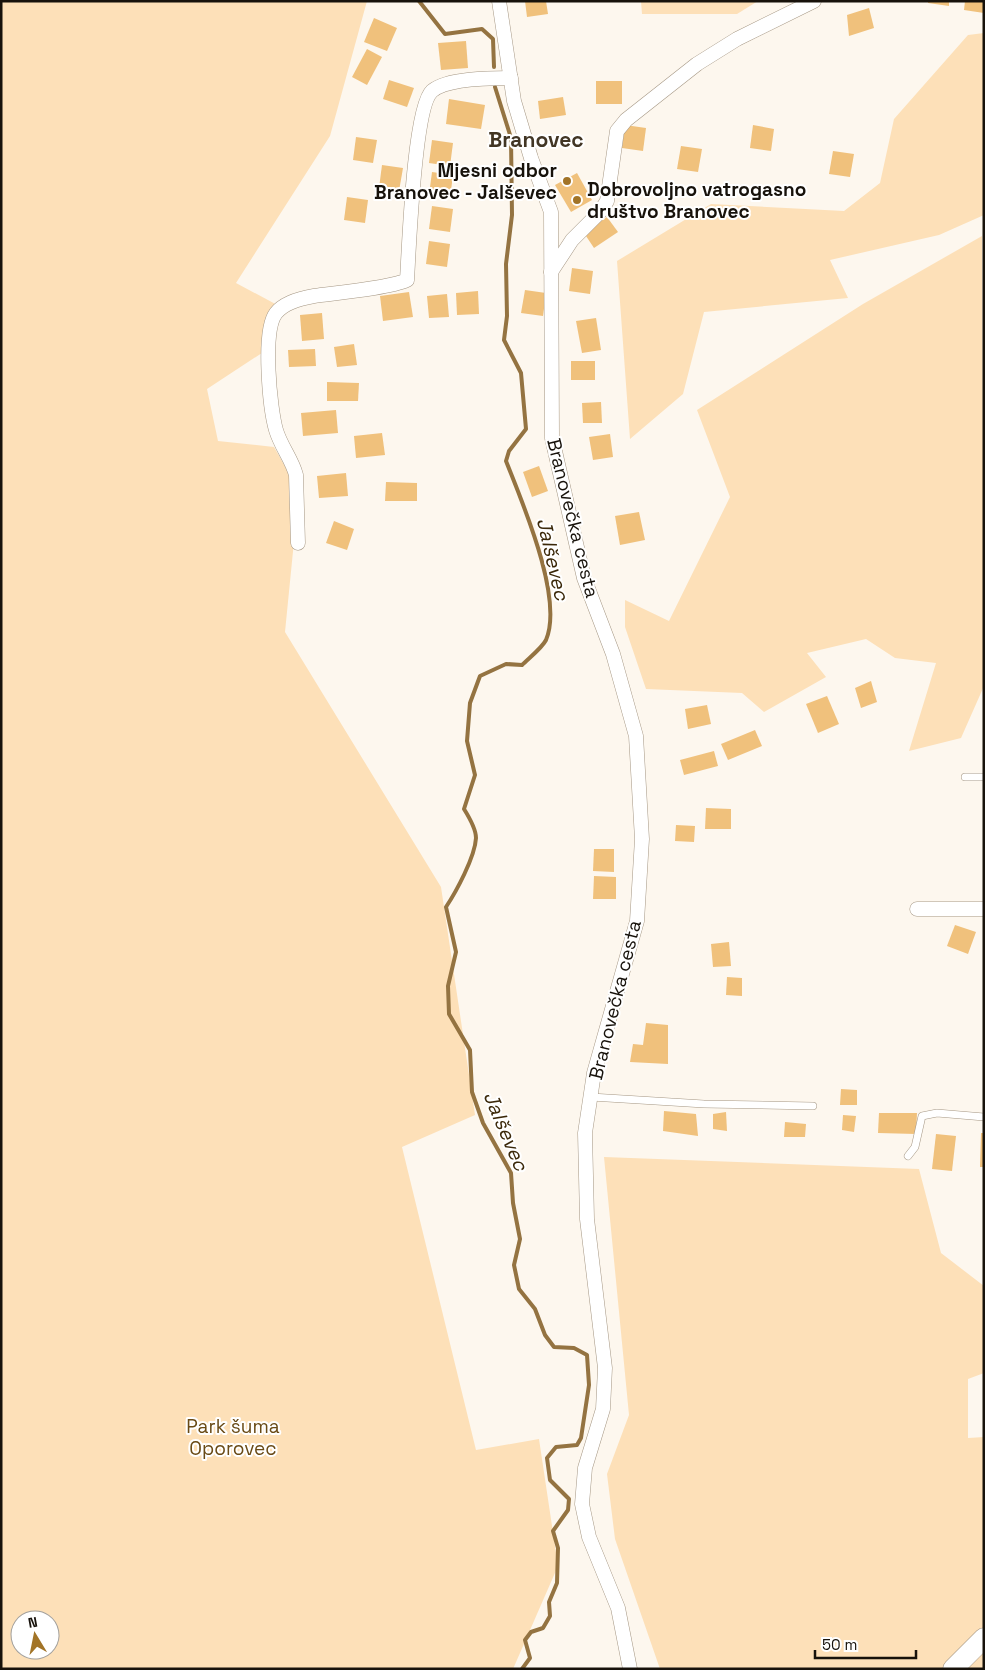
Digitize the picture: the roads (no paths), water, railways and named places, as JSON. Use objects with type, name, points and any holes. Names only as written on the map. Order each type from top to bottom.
[{"type":"street","name":"Branovečka cesta","points":[[499,1],[514,101],[523,134],[551,212],[552,438],[584,578],[613,654],[636,736],[642,839],[637,921],[594,1073],[585,1133],[587,1219],[605,1368],[603,1409],[585,1468],[582,1504],[589,1537],[618,1608],[630,1669]]},
{"type":"street","points":[[551,272],[572,240],[600,212],[607,201],[616,131],[626,120],[713,54],[737,39],[814,1]]},
{"type":"street","points":[[298,543],[296,475],[294,466],[283,451],[275,427],[267,360],[270,333],[276,314],[290,303],[308,297],[407,280],[416,145],[428,96],[433,90],[467,80],[511,78]]},
{"type":"street","points":[[917,910],[984,909]]},
{"type":"street","points":[[953,1669],[984,1638]]},
{"type":"lane","points":[[965,777],[984,777]]},
{"type":"lane","points":[[591,1097],[666,1102],[813,1106]]},
{"type":"lane","points":[[908,1156],[915,1147],[922,1116],[937,1113],[984,1116]]},
{"type":"waterway","name":"Jalševec","points":[[419,1],[445,34],[482,29],[493,39],[494,67]]},
{"type":"waterway","name":"Jalševec","points":[[495,87],[511,138],[512,215],[506,264],[507,316],[504,340],[521,373],[526,429],[509,451],[506,461],[539,550],[550,600],[550,622],[546,640],[522,665],[506,664],[480,676],[470,703],[467,741],[475,775],[464,809],[474,827],[476,838],[469,864],[446,907],[456,952],[448,986],[449,1014],[470,1050],[472,1092],[483,1123],[511,1173],[513,1203],[520,1239],[514,1265],[519,1289],[535,1309],[545,1335],[554,1347],[574,1348],[587,1355],[589,1385],[581,1438],[577,1445],[556,1447],[547,1458],[550,1480],[569,1499],[568,1510],[553,1531],[558,1548],[557,1583],[549,1602],[550,1616],[543,1628],[531,1632],[525,1640],[530,1658],[522,1669]]},
{"type":"place","name":"Mjesni odbor Branovec - Jalševec","points":[[567,181]]},
{"type":"place","name":"Dobrovoljno vatrogasno društvo Branovec","points":[[577,200]]},
{"type":"district","name":"Branovec","points":[[536,139]]},
{"type":"park label","name":"Park šuma Oporovec","points":[[233,1437]]}]
